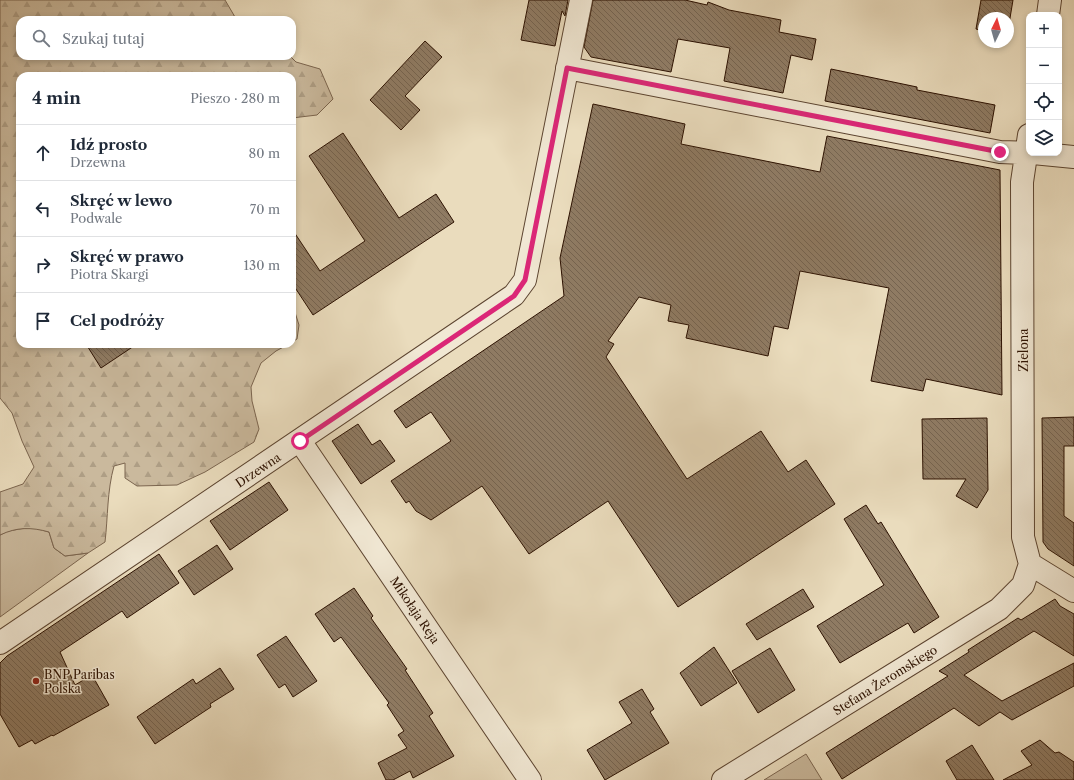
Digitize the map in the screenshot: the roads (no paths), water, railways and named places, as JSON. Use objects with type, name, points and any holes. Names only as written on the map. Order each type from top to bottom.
[{"type":"street","points":[[581,0],[567,68],[1000,152],[1026,148]]},
{"type":"street","points":[[1048,12],[1050,0]]},
{"type":"street","name":"Drzewna","points":[[0,643],[514,296],[525,280],[567,68]]},
{"type":"street","points":[[1062,155],[1074,157]]},
{"type":"street","name":"Zielona","points":[[1027,156],[1022,182],[1023,538],[1030,564]]},
{"type":"street","name":"Mikołaja Reja","points":[[300,441],[530,780]]},
{"type":"street","points":[[1030,564],[1074,591]]},
{"type":"street","name":"Stefana Żeromskiego","points":[[723,780],[999,609],[1023,585],[1030,564]]},
{"type":"place","name":"BNP Paribas Polska","points":[[36,681]]}]
